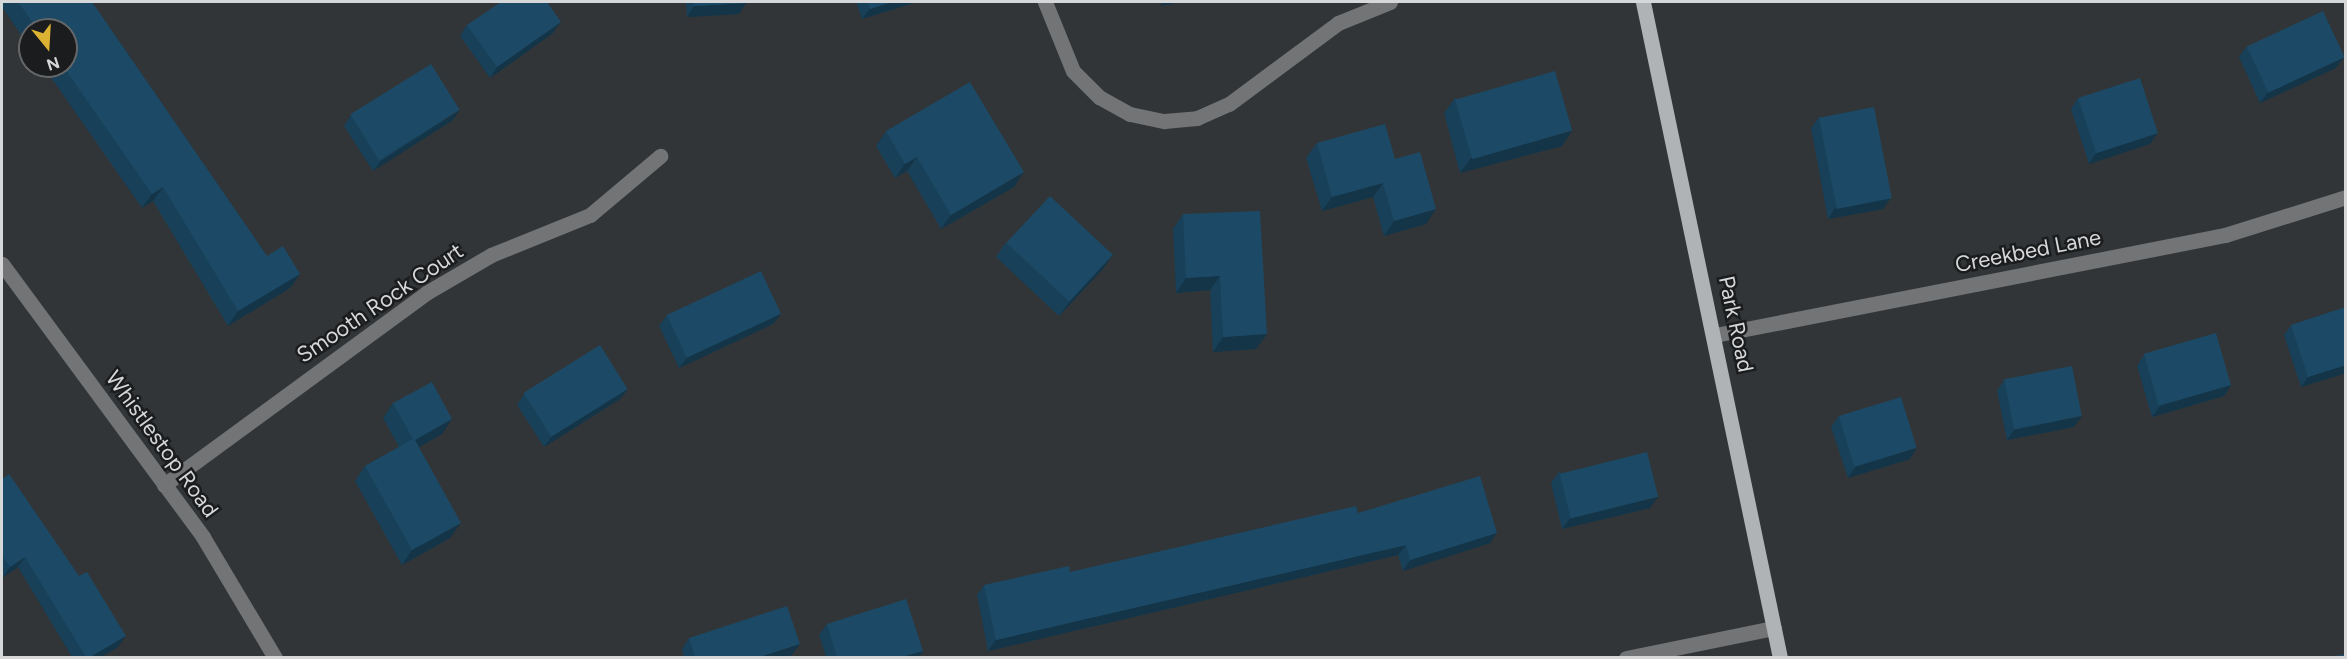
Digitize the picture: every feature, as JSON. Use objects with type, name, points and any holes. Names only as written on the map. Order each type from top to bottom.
[{"type":"main road","name":"Park Road","points":[[1643,2],[1715,335],[1780,657]]},
{"type":"street","points":[[1044,2],[1064,58],[1086,84],[1130,114],[1164,121],[1197,118],[1229,104],[1338,23],[1390,2]]},
{"type":"street","name":"Smooth Rock Court","points":[[164,485],[426,293],[491,255],[590,215],[660,156]]},
{"type":"street","name":"Creekbed Lane","points":[[1715,335],[2225,235],[2346,197]]},
{"type":"street","name":"Whistlestop Road","points":[[2,264],[250,607],[275,657]]},
{"type":"street","points":[[1626,657],[1774,628]]},
{"type":"building","points":[[18,2],[92,2],[267,256],[283,246],[300,274],[238,311],[163,187],[152,194],[71,78],[78,78],[78,18],[29,18]]},
{"type":"building","points":[[501,2],[547,2],[561,22],[497,67],[467,25]]},
{"type":"building","points":[[694,2],[746,2],[746,3],[694,6]]},
{"type":"building","points":[[867,2],[892,2],[870,9]]},
{"type":"building","points":[[2323,11],[2345,57],[2268,93],[2247,46]]},
{"type":"building","points":[[431,64],[460,110],[379,160],[350,114]]},
{"type":"building","points":[[1555,71],[1572,131],[1472,159],[1455,100]]},
{"type":"building","points":[[2140,78],[2158,133],[2096,153],[2078,98]]},
{"type":"building","points":[[970,82],[1024,172],[951,215],[917,157],[905,164],[886,131]]},
{"type":"building","points":[[1874,107],[1892,198],[1837,209],[1819,118]]},
{"type":"building","points":[[1385,124],[1395,159],[1420,152],[1436,209],[1394,221],[1383,183],[1332,197],[1317,143]]},
{"type":"building","points":[[1050,196],[1113,255],[1069,301],[1006,243]]},
{"type":"building","points":[[1260,211],[1267,334],[1223,337],[1220,276],[1186,278],[1183,214]]},
{"type":"building","points":[[761,271],[781,314],[687,358],[667,315]]},
{"type":"building","points":[[2346,307],[2346,365],[2308,377],[2291,325]]},
{"type":"building","points":[[2216,333],[2231,385],[2159,406],[2144,354]]},
{"type":"building","points":[[600,345],[628,389],[551,437],[524,393]]},
{"type":"building","points":[[2072,366],[2082,416],[2014,429],[2004,379]]},
{"type":"building","points":[[432,382],[452,419],[415,440],[461,523],[412,550],[365,466],[413,439],[393,403]]},
{"type":"building","points":[[1901,397],[1916,448],[1854,467],[1839,416]]},
{"type":"building","points":[[1647,452],[1658,497],[1571,518],[1560,474]]},
{"type":"building","points":[[9,474],[79,576],[87,572],[126,636],[90,657],[86,657],[25,557],[10,567],[2,556],[2,479]]},
{"type":"building","points":[[1480,476],[1497,533],[1410,560],[1406,545],[996,640],[984,585],[1069,566],[1070,572],[1356,506],[1358,513]]},
{"type":"building","points":[[906,599],[923,651],[902,657],[837,657],[827,624]]},
{"type":"building","points":[[787,606],[800,644],[760,657],[695,657],[689,638]]}]
